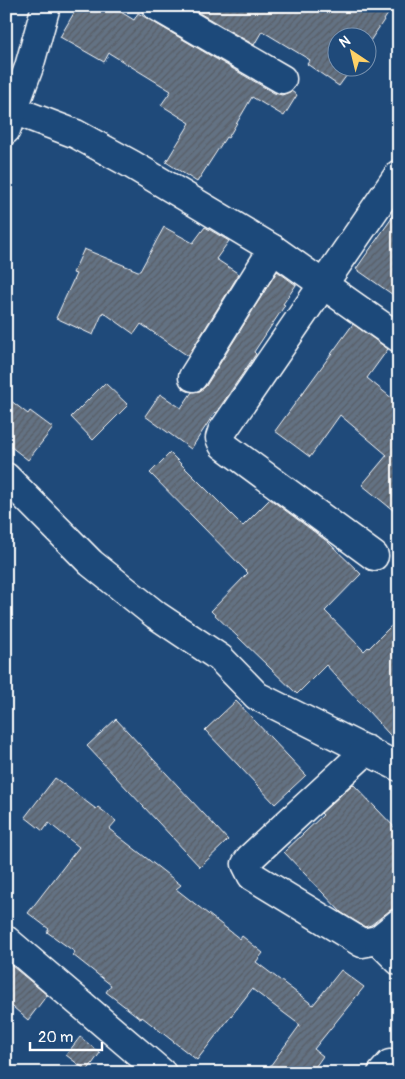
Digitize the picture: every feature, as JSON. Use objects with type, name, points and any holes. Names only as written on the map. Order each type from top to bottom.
[{"type":"street","points":[[46,6],[29,67],[10,120],[84,138],[132,164],[273,249],[399,338]]},
{"type":"street","points":[[156,6],[282,79]]},
{"type":"street","points":[[374,556],[223,445],[220,438],[222,432],[399,174]]},
{"type":"street","points":[[193,377],[273,249]]},
{"type":"street","points":[[6,476],[91,563],[156,615],[220,658],[257,696],[399,767]]},
{"type":"street","points":[[367,750],[250,858],[246,864],[252,876],[362,943],[378,940],[399,923]]},
{"type":"street","points":[[6,940],[162,1073]]},
{"type":"street","points":[[378,940],[399,961]]},
{"type":"building","points":[[78,6],[111,6],[134,20],[138,13],[274,93],[282,95],[291,91],[297,95],[284,116],[252,97],[228,138],[226,137],[197,182],[166,162],[190,123],[161,105],[171,91],[109,53],[104,62],[60,37]]},
{"type":"building","points":[[197,6],[376,6],[388,14],[378,29],[328,28],[328,78],[345,78],[339,86],[307,64],[310,60],[262,31],[254,45],[194,10]]},
{"type":"building","points":[[399,208],[399,299],[356,269]]},
{"type":"building","points":[[164,227],[193,243],[205,227],[229,241],[216,259],[239,274],[188,356],[141,324],[134,334],[103,312],[93,335],[56,318],[76,274],[73,273],[84,249],[140,271]]},
{"type":"building","points":[[277,271],[296,285],[254,352],[256,354],[191,449],[145,416],[160,394],[181,408],[192,392],[200,391],[206,386]]},
{"type":"building","points":[[353,324],[388,349],[367,378],[399,404],[399,515],[362,485],[387,455],[340,415],[310,457],[275,431]]},
{"type":"building","points":[[105,383],[128,405],[93,440],[71,417]]},
{"type":"building","points":[[6,397],[28,414],[30,411],[53,428],[28,460],[6,443]]},
{"type":"building","points":[[170,453],[243,526],[270,499],[328,542],[361,574],[325,611],[364,651],[399,618],[399,745],[326,665],[297,694],[211,611],[248,573],[150,473]]},
{"type":"building","points":[[236,701],[306,775],[275,804],[205,730]]},
{"type":"building","points":[[116,719],[228,840],[200,867],[87,746]]},
{"type":"building","points":[[55,778],[96,809],[98,807],[116,821],[109,829],[181,885],[176,889],[240,939],[242,936],[263,953],[256,962],[313,1005],[341,970],[364,987],[314,1049],[323,1056],[311,1073],[265,1073],[300,1025],[252,989],[197,1060],[142,1017],[141,1019],[106,992],[111,985],[73,955],[75,952],[47,932],[49,929],[28,913],[79,847],[49,823],[43,831],[25,817]]},
{"type":"building","points":[[353,784],[399,832],[399,906],[365,927],[342,913],[284,852],[323,815],[321,813]]},
{"type":"building","points":[[6,961],[47,995],[28,1020],[6,1001]]},
{"type":"building","points":[[80,1037],[100,1053],[87,1071],[66,1055]]}]
